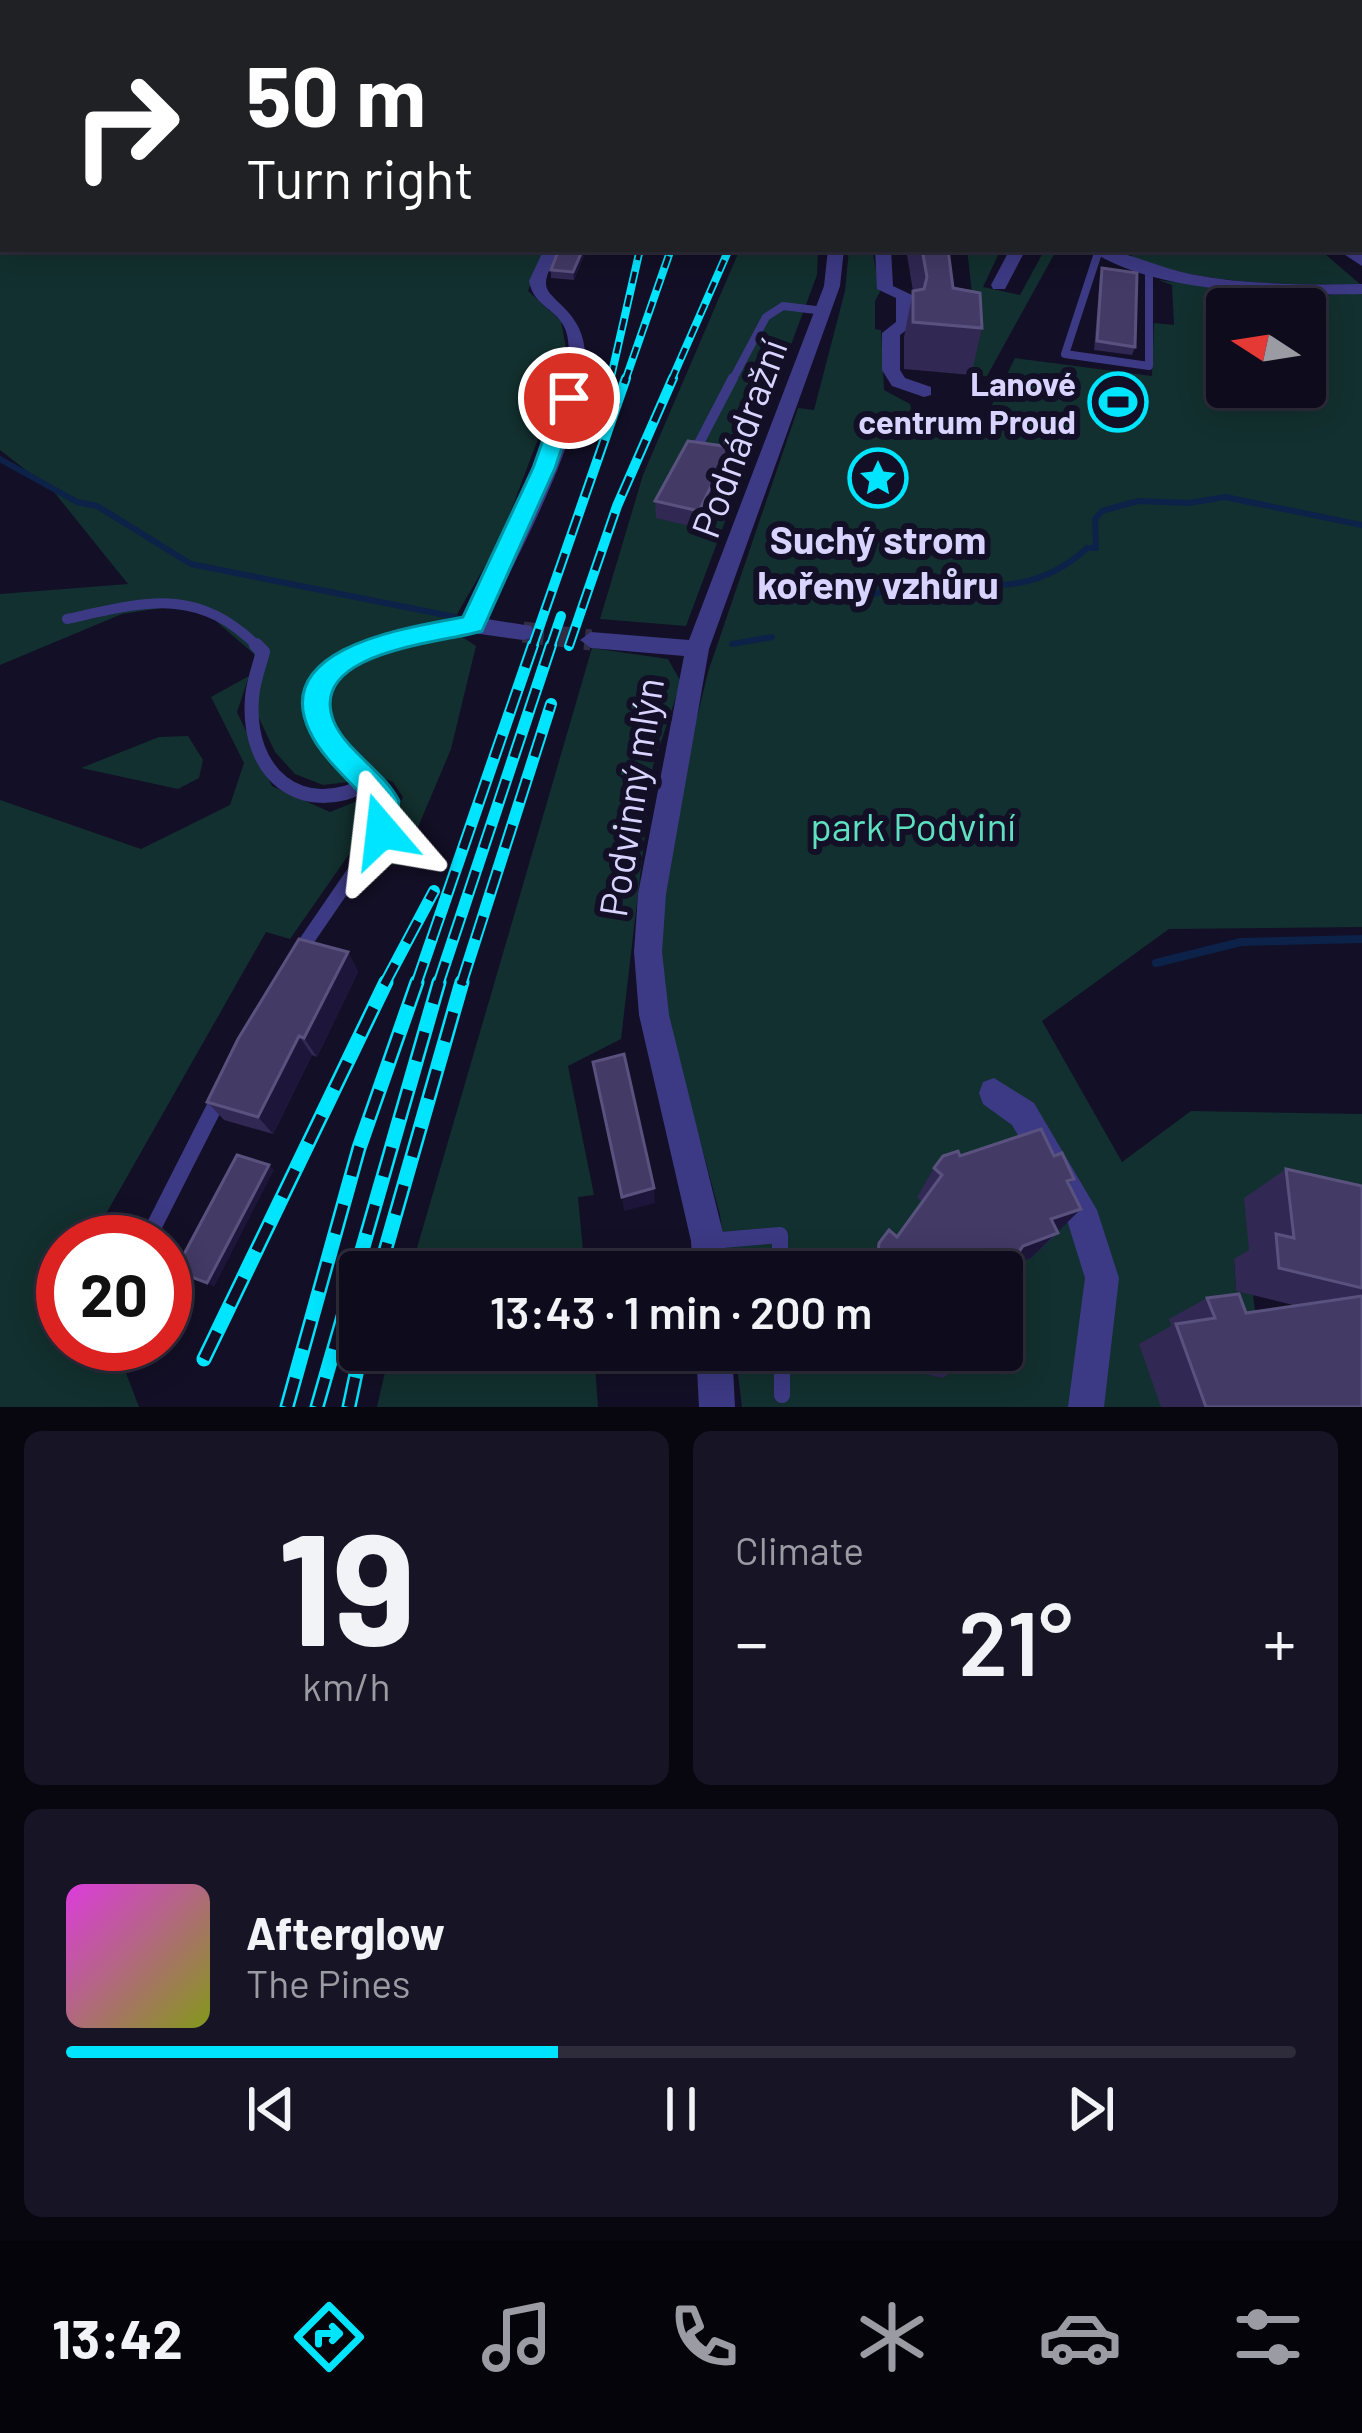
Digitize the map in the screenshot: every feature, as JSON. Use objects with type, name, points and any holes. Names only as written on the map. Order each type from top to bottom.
[{"type":"street","points":[[523,632],[473,625],[544,468],[569,398],[577,356],[575,334],[567,317],[540,295],[537,281],[551,252]]},
{"type":"street","name":"Podnádražní","points":[[697,649],[824,311],[836,252]]},
{"type":"street","points":[[883,252],[885,289],[904,295],[905,324],[891,333],[891,370],[898,382],[924,391]]},
{"type":"street","points":[[1000,285],[1016,252]]},
{"type":"street","points":[[1122,254],[1149,272],[1268,290],[1362,289]]},
{"type":"street","points":[[591,640],[697,649]]},
{"type":"street","name":"Podvinný mlýn","points":[[697,649],[652,894],[648,952],[672,1101],[708,1251]]},
{"type":"street","points":[[994,1093],[1024,1114],[1081,1210],[1102,1278],[1086,1407]]},
{"type":"street","points":[[715,1371],[717,1407]]},
{"type":"lane","points":[[1097,252],[1065,354],[1149,366],[1149,272]]},
{"type":"lane","points":[[697,447],[766,317],[783,307],[824,311]]},
{"type":"lane","points":[[67,619],[135,605],[191,601],[220,613],[245,630],[263,652],[252,700],[255,740],[272,773],[317,799],[338,798],[370,783]]},
{"type":"lane","points":[[290,970],[382,831],[385,801],[322,729],[317,706],[331,671],[349,656],[391,638],[473,625]]},
{"type":"lane","points":[[160,1215],[232,1073]]},
{"type":"lane","name":"Podvinný mlýn","points":[[728,1251],[780,1235],[780,1251]]},
{"type":"lane","points":[[782,1371],[782,1395]]},
{"type":"green space","points":[[0,252],[543,252],[528,291],[561,321],[568,359],[500,540],[449,628],[476,646],[451,749],[402,865],[375,864],[403,797],[393,782],[383,778],[323,785],[295,774],[275,752],[257,714],[254,654],[195,603],[122,614],[0,665],[0,594],[128,584],[54,492],[0,450]]},
{"type":"green space","points":[[739,252],[818,252],[817,275],[686,626],[600,619],[643,475]]},
{"type":"green space","name":"park Podviní","points":[[849,252],[873,252],[880,292],[875,301],[875,329],[881,330],[884,390],[910,404],[915,425],[996,437],[987,415],[1015,358],[1152,376],[1154,323],[1174,325],[1172,285],[1158,280],[1225,288],[1206,288],[1206,408],[1326,408],[1326,295],[1362,293],[1362,927],[1169,929],[1042,1021],[1122,1162],[1191,1111],[1362,1114],[1362,1362],[1332,1309],[1251,1263],[1234,1260],[1236,1290],[1253,1295],[1257,1325],[1170,1319],[1176,1338],[1161,1407],[742,1407],[738,1371],[912,1371],[943,1378],[944,1371],[1023,1371],[1023,1261],[1031,1257],[924,1203],[890,1251],[724,1251],[720,1215],[660,992],[657,883],[708,672],[798,408],[814,410],[845,291]]},
{"type":"green space","points":[[967,252],[1000,252],[983,287],[1020,295],[1043,252],[1055,252],[987,376],[971,375],[969,340],[975,320]]},
{"type":"green space","points":[[1130,252],[1323,252],[1360,284],[1218,278],[1134,261]]},
{"type":"green space","points":[[592,648],[668,659],[681,682],[653,766],[621,1039],[568,1066],[594,1195],[578,1197],[583,1251],[416,1251]]},
{"type":"green space","points":[[249,676],[237,712],[272,786],[330,812],[367,797],[375,817],[290,939],[266,932],[105,1215],[36,1215],[36,1371],[125,1371],[139,1407],[0,1407],[0,800],[141,849],[230,805],[244,763],[211,697]]},
{"type":"green space","points":[[188,736],[203,760],[199,778],[178,789],[81,768],[159,737]]},
{"type":"green space","points":[[385,1371],[595,1371],[598,1407],[377,1407]]},
{"type":"building","points":[[558,252],[582,252],[573,272],[551,270]]},
{"type":"building","points":[[923,252],[948,252],[953,288],[980,293],[982,328],[913,322],[913,291],[924,289]]},
{"type":"building","points":[[1102,268],[1137,273],[1135,347],[1097,341]]},
{"type":"building","points":[[688,441],[730,447],[699,511],[655,501]]},
{"type":"building","points":[[299,939],[348,952],[304,1038],[299,1036],[258,1117],[207,1102],[238,1039]]},
{"type":"building","points":[[624,1054],[654,1188],[622,1197],[593,1062]]},
{"type":"building","points":[[1041,1129],[1054,1156],[1062,1153],[1074,1179],[1067,1181],[1081,1209],[1051,1219],[1058,1233],[1020,1251],[878,1251],[889,1230],[897,1237],[942,1175],[934,1168],[943,1156],[958,1151],[960,1156]]},
{"type":"building","points":[[237,1155],[269,1165],[207,1283],[192,1277],[192,1239]]},
{"type":"building","points":[[1286,1169],[1362,1186],[1362,1288],[1279,1268],[1276,1234],[1294,1238]]},
{"type":"building","points":[[1239,1294],[1246,1313],[1362,1296],[1362,1407],[1206,1407],[1176,1324],[1215,1318],[1207,1298]]},
{"type":"waterway","points":[[0,459],[77,502],[97,506],[191,564],[455,617]]},
{"type":"waterway","points":[[953,583],[1025,582],[1057,570],[1087,548],[1096,548],[1095,519],[1102,511],[1138,501],[1189,503],[1225,497],[1362,525]]},
{"type":"waterway","points":[[866,597],[884,591],[884,585]]},
{"type":"waterway","points":[[732,644],[772,637]]},
{"type":"waterway","points":[[1156,963],[1241,942],[1362,939]]},
{"type":"tunnel","points":[[523,632],[591,640]]},
{"type":"railway","points":[[611,377],[639,252]]},
{"type":"railway","points":[[625,381],[670,252]]},
{"type":"railway","points":[[671,381],[728,252]]},
{"type":"railway","points":[[532,648],[626,378]]},
{"type":"railway","points":[[569,646],[617,506],[673,378]]},
{"type":"railway","points":[[550,648],[561,616]]},
{"type":"railway","points":[[416,985],[533,645]]},
{"type":"railway","points":[[438,985],[550,648]]},
{"type":"railway","points":[[461,985],[551,704]]},
{"type":"railway","points":[[384,985],[434,891]]},
{"type":"railway","points":[[204,1359],[386,982]]},
{"type":"railway","points":[[287,1407],[359,1148],[417,982]]},
{"type":"railway","points":[[317,1407],[439,982]]},
{"type":"railway","points":[[385,1251],[462,982]]},
{"type":"railway","points":[[349,1407],[357,1371]]},
{"type":"place","name":"Lanové centrum Proud","points":[[1118,402]]},
{"type":"place","name":"Suchý strom kořeny vzhůru","points":[[878,478]]},
{"type":"route","points":[[382,831],[385,801],[322,729],[317,706],[321,688],[331,671],[349,656],[374,644],[473,625],[544,468],[569,398]]}]
